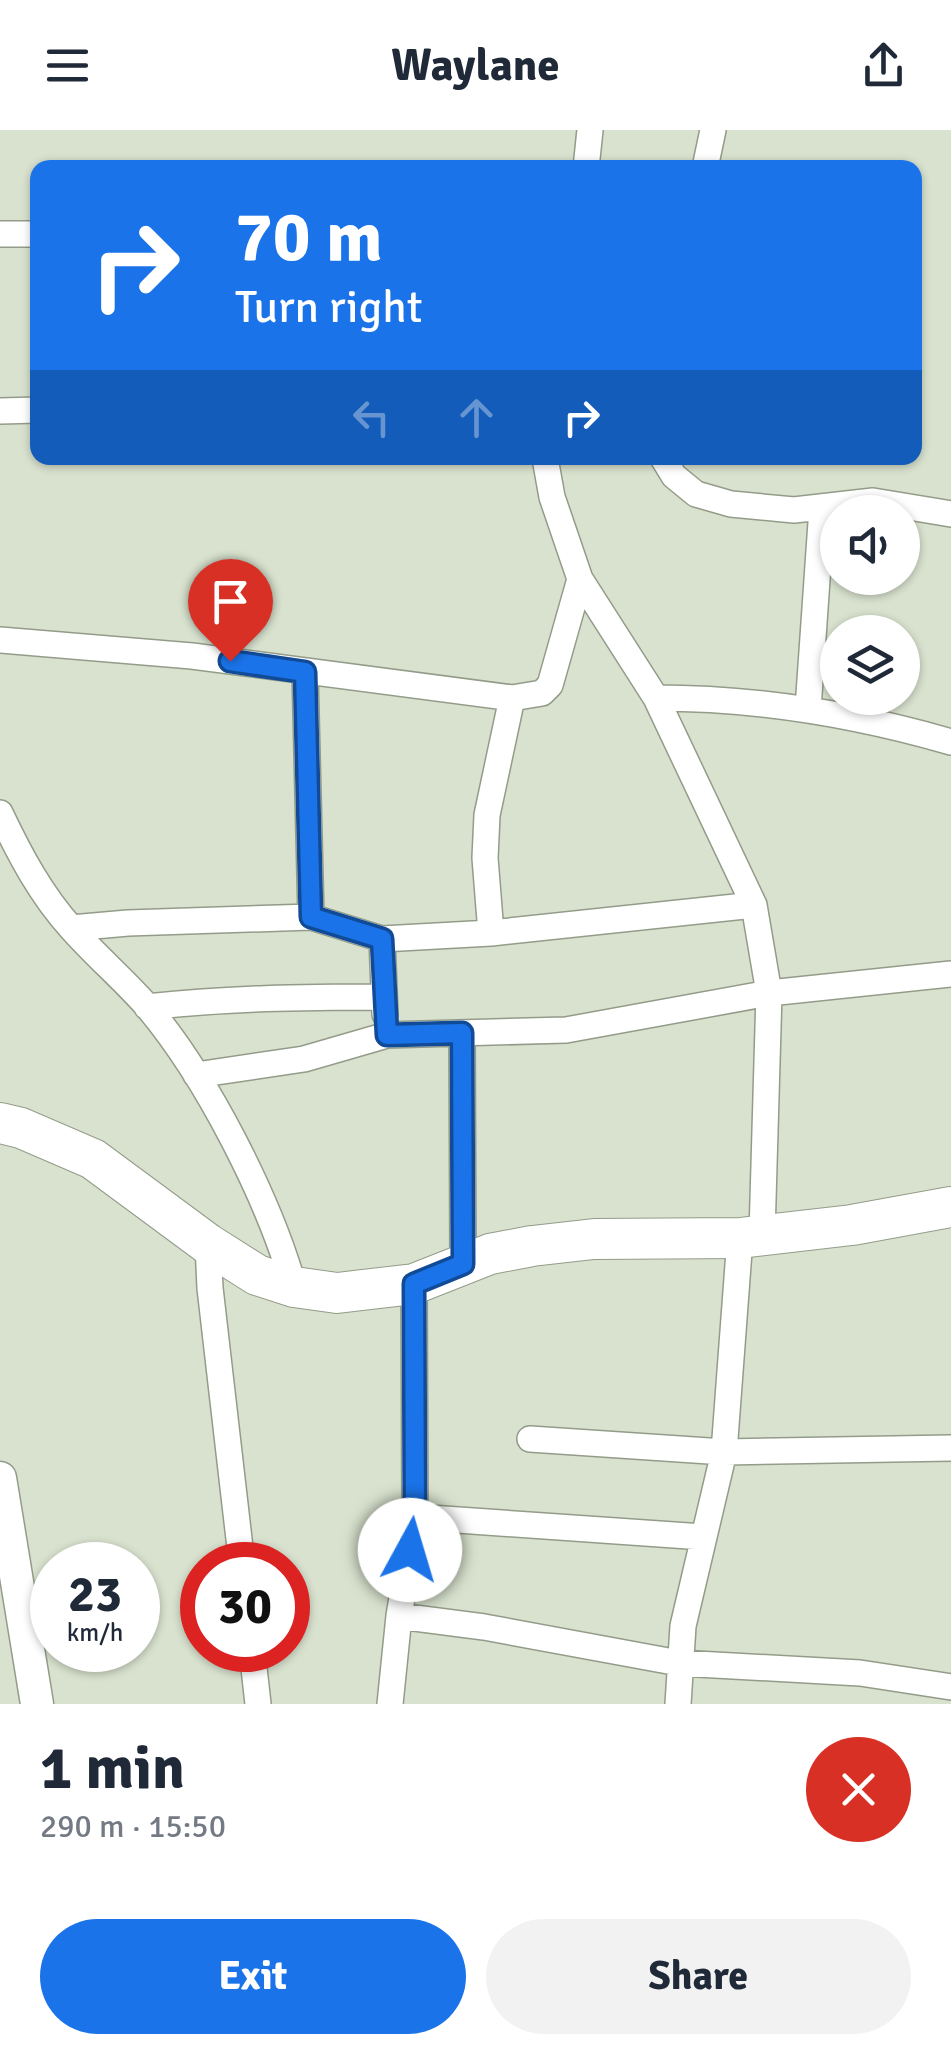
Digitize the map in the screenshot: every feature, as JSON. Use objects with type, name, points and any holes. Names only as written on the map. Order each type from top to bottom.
[{"type":"main road","points":[[0,1123],[21,1128],[93,1160],[257,1275],[294,1287],[337,1293],[414,1284],[490,1254],[594,1238],[751,1236],[852,1225],[951,1207]]},
{"type":"street","points":[[587,160],[590,130]]},
{"type":"street","points":[[706,160],[713,130]]},
{"type":"street","points":[[0,234],[30,234]]},
{"type":"street","points":[[0,411],[30,410]]},
{"type":"street","points":[[545,465],[580,580],[656,698],[754,905],[769,992],[751,1236],[724,1452],[684,1626],[678,1704]]},
{"type":"street","points":[[667,465],[696,494],[730,504],[794,510],[820,508]]},
{"type":"street","points":[[920,509],[951,514]]},
{"type":"street","points":[[808,709],[820,537]]},
{"type":"street","points":[[0,640],[192,656],[512,698],[531,696],[550,685],[580,580]]},
{"type":"street","points":[[305,672],[311,917]]},
{"type":"street","points":[[491,933],[485,858],[487,815],[512,698]]},
{"type":"street","points":[[656,698],[717,698],[808,709],[885,723],[951,742]]},
{"type":"street","points":[[0,814],[20,856],[70,928],[148,1007],[196,1076],[250,1172],[280,1240],[294,1287]]},
{"type":"street","points":[[70,928],[128,922],[311,917],[382,939],[491,933],[754,905]]},
{"type":"street","points":[[382,939],[387,1035]]},
{"type":"street","points":[[196,1076],[304,1059],[387,1035],[566,1030],[769,992],[951,974]]},
{"type":"street","points":[[148,1007],[224,999],[383,998]]},
{"type":"street","points":[[462,1033],[463,1264]]},
{"type":"street","points":[[208,1244],[239,1542]]},
{"type":"street","points":[[390,1704],[415,1517],[414,1284]]},
{"type":"street","points":[[530,1440],[724,1452],[951,1448]]},
{"type":"street","points":[[0,1478],[37,1704]]},
{"type":"street","points":[[415,1517],[703,1537]]},
{"type":"street","points":[[399,1616],[484,1627],[679,1664],[860,1674],[951,1688]]},
{"type":"street","points":[[254,1672],[258,1704]]},
{"type":"route","points":[[230,661],[305,672],[311,917],[382,939],[387,1035],[462,1033],[463,1264],[414,1284],[415,1517],[410,1550]]}]
